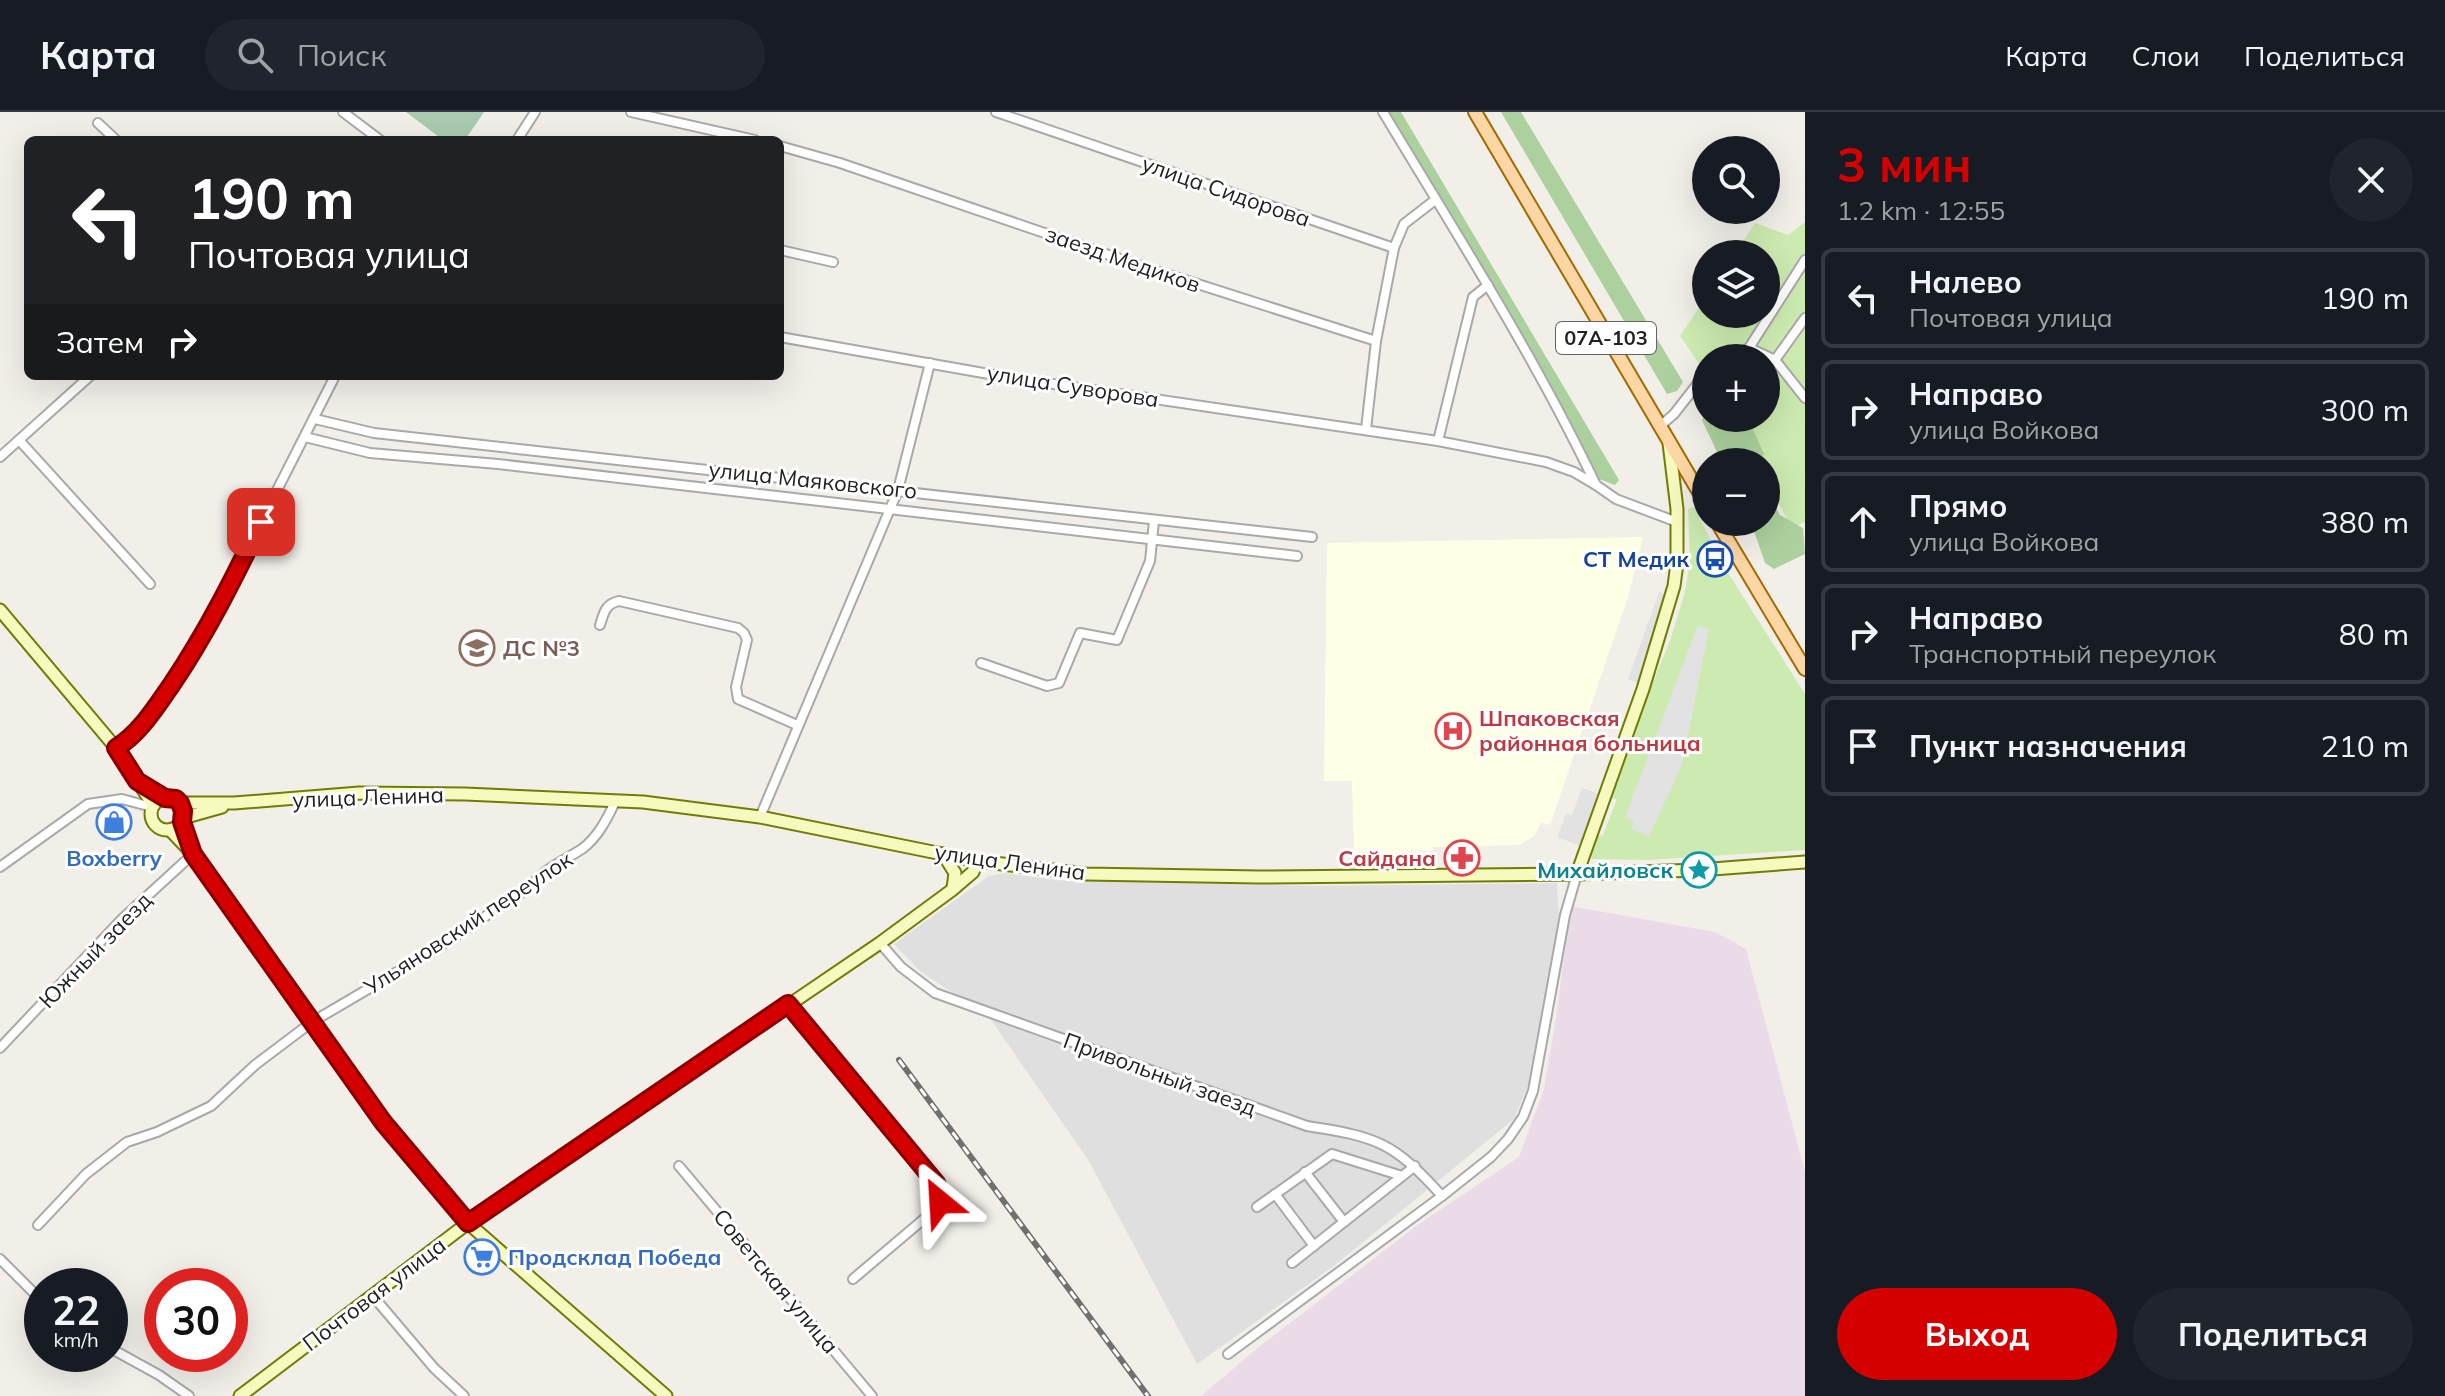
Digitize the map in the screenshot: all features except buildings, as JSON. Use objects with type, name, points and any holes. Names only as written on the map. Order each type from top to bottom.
[{"type":"main road","name":"07А-103","points":[[1475,112],[1692,480]]},
{"type":"main road","points":[[1577,874],[1643,689],[1669,605],[1677,563],[1677,509],[1669,443]]},
{"type":"main road","points":[[1677,509],[1692,490]]},
{"type":"main road","points":[[1725,536],[1805,669]]},
{"type":"main road","points":[[0,610],[116,748],[153,806],[152,821],[159,828],[170,830],[192,853],[383,1122],[468,1223],[666,1396]]},
{"type":"main road","points":[[137,781],[180,803],[192,853]]},
{"type":"main road","name":"улица Ленина","points":[[180,803],[234,803],[359,793],[643,802],[760,817],[977,861],[1086,874],[1259,877],[1577,874],[1792,865]]},
{"type":"main road","points":[[153,806],[165,798]]},
{"type":"main road","name":"улица Ленина","points":[[182,820],[234,803]]},
{"type":"main road","points":[[170,830],[182,820]]},
{"type":"main road","points":[[942,854],[955,873],[952,890]]},
{"type":"main road","name":"Почтовая улица","points":[[242,1395],[468,1223],[880,943],[952,890],[973,872],[977,861]]},
{"type":"main road","points":[[1792,865],[1805,862]]},
{"type":"main road","points":[[1792,865],[1805,869]]},
{"type":"street","points":[[343,112],[375,136]]},
{"type":"street","points":[[520,136],[535,112]]},
{"type":"street","points":[[631,112],[737,136]]},
{"type":"street","name":"улица Сидорова","points":[[996,112],[1024,116],[1394,248]]},
{"type":"street","points":[[1383,112],[1488,285],[1558,409],[1596,485]]},
{"type":"street","points":[[98,123],[112,136]]},
{"type":"street","name":"заезд Медиков","points":[[784,147],[1376,341]]},
{"type":"street","points":[[1366,429],[1376,341],[1394,248],[1404,224],[1435,200]]},
{"type":"street","points":[[784,251],[833,262]]},
{"type":"street","points":[[1752,344],[1805,260]]},
{"type":"street","points":[[1438,441],[1473,297],[1488,285]]},
{"type":"street","points":[[1780,353],[1805,318]]},
{"type":"street","name":"улица Суворова","points":[[784,338],[1006,377],[1366,429],[1546,462],[1574,472],[1616,499],[1677,522]]},
{"type":"street","points":[[760,817],[898,490],[930,363]]},
{"type":"street","points":[[1780,366],[1805,398]]},
{"type":"street","points":[[1,454],[86,380]]},
{"type":"street","points":[[116,748],[128,741],[150,715],[199,644],[333,380]]},
{"type":"street","points":[[1659,427],[1692,391]]},
{"type":"street","name":"улица Маяковского","points":[[315,419],[374,433],[1312,537]]},
{"type":"street","name":"улица Маяковского","points":[[305,437],[370,453],[498,464],[1297,556]]},
{"type":"street","points":[[19,440],[150,584]]},
{"type":"street","points":[[981,663],[1047,686],[1054,685],[1059,683],[1080,633],[1117,640],[1150,561],[1154,521]]},
{"type":"street","points":[[600,625],[605,608],[619,601],[738,628],[747,640],[736,687],[738,699],[797,725]]},
{"type":"street","points":[[0,867],[88,804],[122,799],[153,806]]},
{"type":"street","name":"Ульяновский переулок","points":[[38,1225],[86,1174],[127,1142],[157,1132],[211,1106],[255,1065],[312,1022],[431,952],[530,887],[539,875],[585,847],[603,826],[615,802]]},
{"type":"street","name":"Южный заезд","points":[[0,1048],[121,920],[192,853]]},
{"type":"street","points":[[1228,1354],[1442,1196],[1491,1157],[1508,1139],[1523,1117],[1533,1091],[1565,915],[1577,874]]},
{"type":"street","name":"Привольный заезд","points":[[880,943],[901,967],[935,993],[1307,1126],[1360,1134],[1389,1146],[1415,1166],[1442,1196]]},
{"type":"street","points":[[788,1004],[936,1183],[940,1192],[938,1207],[853,1279]]},
{"type":"street","points":[[1257,1207],[1332,1154],[1402,1176]]},
{"type":"street","name":"Советская улица","points":[[679,1166],[872,1396]]},
{"type":"street","points":[[1292,1263],[1415,1166]]},
{"type":"street","points":[[1305,1172],[1344,1222]]},
{"type":"street","points":[[1275,1194],[1314,1246]]},
{"type":"street","points":[[0,1259],[24,1283]]},
{"type":"street","points":[[372,1295],[434,1368],[464,1396]]},
{"type":"street","points":[[128,1358],[189,1396]]},
{"type":"shaded area","points":[[406,112],[484,112],[468,136],[438,136]]},
{"type":"shaded area","name":"Шпаковская районная больница","points":[[1643,537],[1629,594],[1550,825],[1541,822],[1535,835],[1519,845],[1433,847],[1433,851],[1354,854],[1352,781],[1324,781],[1327,543]]},
{"type":"shaded area","points":[[1659,592],[1669,596],[1639,683],[1628,679]]},
{"type":"shaded area","points":[[1698,625],[1709,629],[1682,765],[1649,836],[1631,829],[1634,821],[1625,817]]},
{"type":"shaded area","points":[[1582,788],[1599,794],[1581,846],[1557,837],[1566,814],[1572,815]]},
{"type":"shaded area","points":[[1004,873],[1057,880],[1312,886],[1557,883],[1559,920],[1541,1032],[1531,1078],[1514,1119],[1335,1265],[1197,1364],[1089,1161],[989,1017],[920,971],[894,944],[989,876]]},
{"type":"shaded area","points":[[1570,906],[1715,932],[1746,949],[1805,1172],[1805,1396],[1201,1396],[1260,1346],[1419,1224],[1519,1157],[1544,1089]]},
{"type":"green space","points":[[1386,112],[1401,112],[1619,480],[1615,485],[1599,479],[1524,343]]},
{"type":"green space","points":[[1501,112],[1521,112],[1683,382],[1677,391],[1667,394]]},
{"type":"green space","points":[[1805,222],[1805,522],[1792,528],[1780,506],[1780,448],[1748,448],[1740,432],[1780,432],[1780,344],[1692,344],[1692,354],[1680,336],[1692,318],[1692,328],[1780,328],[1780,240],[1744,240],[1754,224],[1788,235]]},
{"type":"green space","points":[[1708,432],[1754,432],[1761,448],[1715,448]]},
{"type":"green space","points":[[1692,508],[1692,536],[1708,536],[1723,565],[1805,694],[1805,850],[1647,860],[1593,859],[1589,855],[1595,836],[1603,835],[1617,799],[1610,798],[1635,725],[1670,641],[1684,595],[1690,564],[1688,509]]},
{"type":"green space","points":[[1780,515],[1803,528],[1805,554],[1774,569],[1765,563],[1756,536],[1780,536]]},
{"type":"railway","points":[[899,1060],[1148,1396]]},
{"type":"place","name":"СТ Медик","points":[[1715,559]]},
{"type":"place","name":"ДС №3","points":[[477,648]]},
{"type":"place","name":"Шпаковская районная больница","points":[[1453,731]]},
{"type":"place","name":"Boxberry","points":[[114,822]]},
{"type":"place","name":"Сайдана","points":[[1462,858]]},
{"type":"place","name":"Михайловск","points":[[1699,870]]},
{"type":"place","name":"Продсклад Победа","points":[[482,1257]]},
{"type":"route","points":[[261,522],[199,644],[150,715],[128,741],[116,748],[137,781],[180,803],[191,852],[383,1122],[468,1223],[788,1004],[936,1183],[940,1202]]}]
